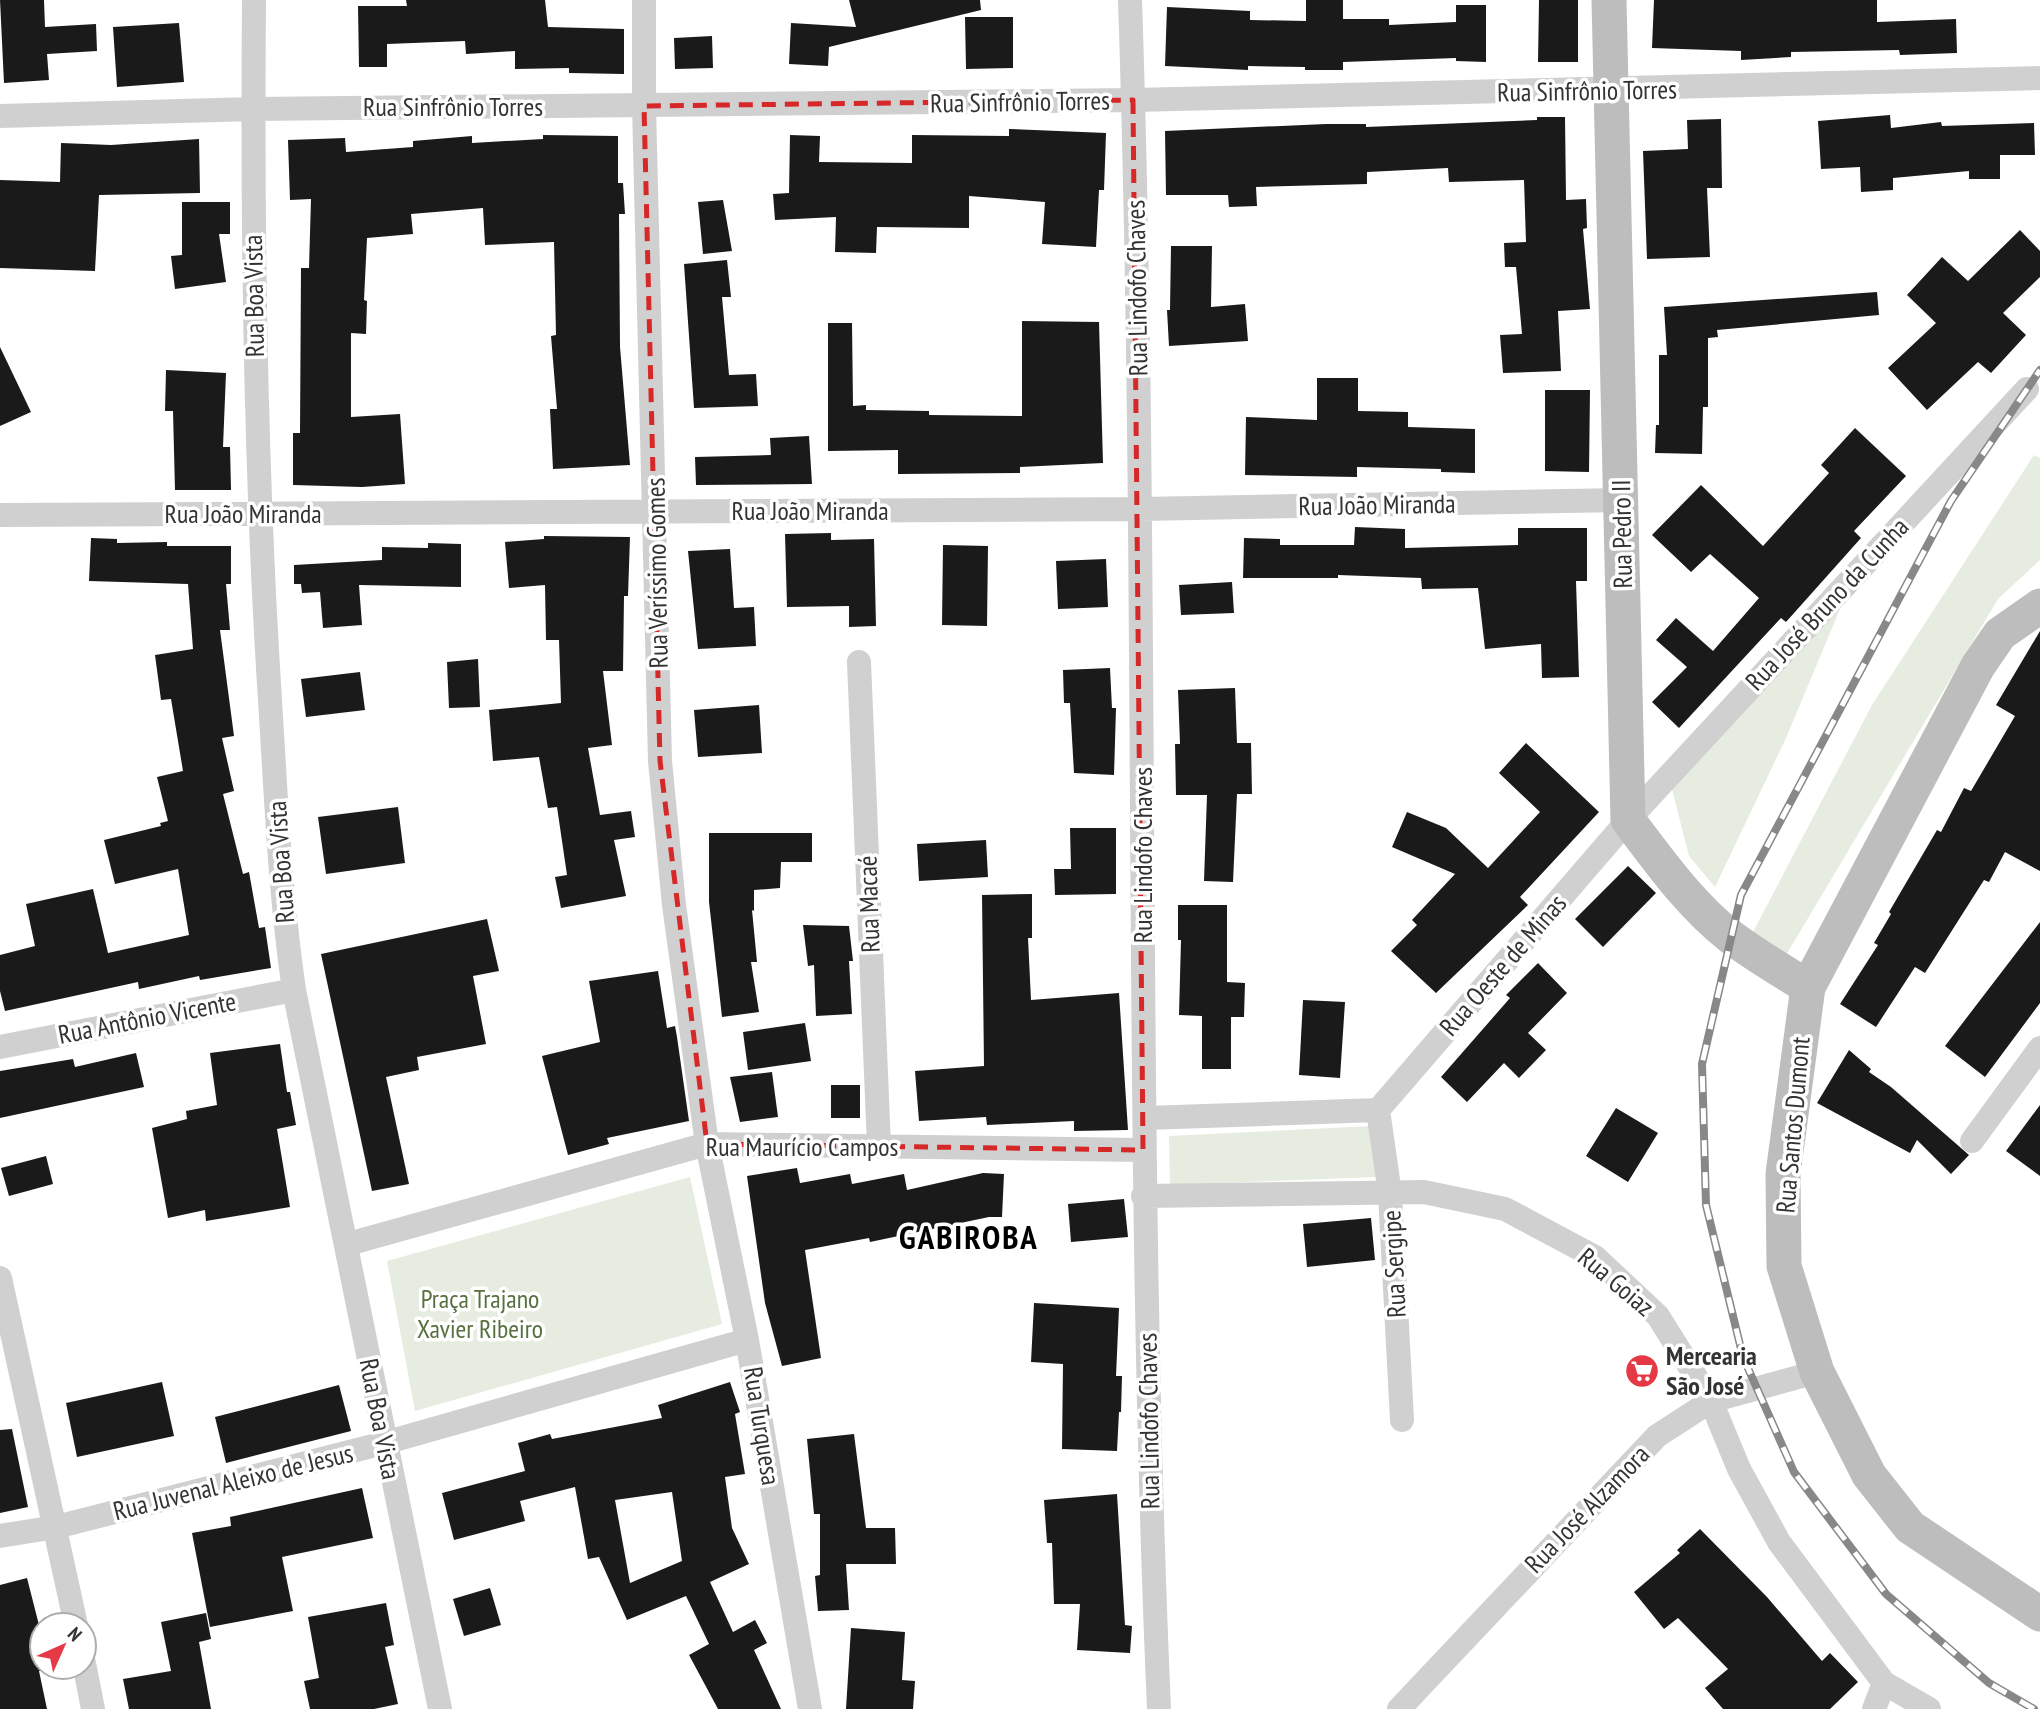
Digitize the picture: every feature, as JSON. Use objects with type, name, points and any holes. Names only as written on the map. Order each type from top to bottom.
[{"type":"main road","name":"Rua Pedro II","points":[[1609,0],[1628,820]]},
{"type":"main road","name":"Rua Santos Dumont","points":[[2040,606],[2000,634],[1978,666],[1808,987],[1783,1174],[1784,1266],[1817,1372],[1869,1475],[1910,1527],[2040,1614]]},
{"type":"main road","points":[[1628,820],[1668,874],[1703,911],[1731,936],[1808,987]]},
{"type":"street","name":"Rua Boa Vista","points":[[254,0],[258,514],[284,918],[294,990],[348,1244],[384,1443],[440,1709]]},
{"type":"street","name":"Rua Veríssimo Gomes","points":[[644,0],[644,106],[656,511],[660,761],[674,905],[707,1144]]},
{"type":"street","name":"Rua Lindofo Chaves","points":[[1130,0],[1141,509],[1145,1118],[1143,1196],[1159,1709]]},
{"type":"street","name":"Rua Sinfrônio Torres","points":[[0,116],[253,109],[1133,100],[2040,78]]},
{"type":"street","name":"Rua José Bruno da Cunha","points":[[1628,820],[2027,389]]},
{"type":"street","name":"Rua João Miranda","points":[[0,515],[1141,509],[1621,500]]},
{"type":"street","name":"Rua Macaé","points":[[859,662],[879,1146]]},
{"type":"street","name":"Rua Oeste de Minas","points":[[1378,1110],[1628,820]]},
{"type":"street","name":"Rua Antônio Vicente","points":[[0,1047],[294,990]]},
{"type":"street","points":[[1972,1141],[2040,1048]]},
{"type":"street","points":[[1145,1118],[1378,1110]]},
{"type":"street","name":"Rua Sergipe","points":[[1378,1110],[1390,1194],[1402,1420]]},
{"type":"street","name":"Rua Maurício Campos","points":[[348,1244],[707,1144],[1143,1150]]},
{"type":"street","name":"Rua Turquesa","points":[[707,1144],[747,1340],[810,1709]]},
{"type":"street","name":"Rua Goiaz","points":[[1143,1196],[1424,1192],[1505,1209],[1595,1257],[1658,1316],[1711,1401],[1740,1469],[1779,1542],[1884,1683],[1929,1709]]},
{"type":"street","points":[[0,1278],[73,1611]]},
{"type":"street","name":"Rua Juvenal Aleixo de Jesus","points":[[0,1536],[56,1527],[384,1443],[747,1340]]},
{"type":"street","name":"Rua José Alzamora","points":[[1399,1709],[1657,1436],[1711,1401],[1817,1372]]},
{"type":"street","points":[[88,1681],[93,1709]]},
{"type":"street","points":[[1874,1709],[1884,1683]]},
{"type":"highlighted area","points":[[1133,100],[1143,1150],[707,1144],[660,761],[644,106]]},
{"type":"green space","points":[[2034,455],[2040,458],[2040,560],[1998,599],[1779,967],[1753,932],[1872,705]]},
{"type":"green space","points":[[1845,597],[1786,738],[1715,887],[1689,856],[1669,778]]},
{"type":"green space","points":[[1371,1126],[1376,1177],[1170,1185],[1169,1136]]},
{"type":"green space","name":"Praça Trajano Xavier Ribeiro","points":[[690,1177],[722,1324],[415,1411],[387,1261]]},
{"type":"building","points":[[0,0],[44,0],[45,27],[96,24],[97,51],[47,54],[49,80],[4,83]]},
{"type":"building","points":[[406,0],[545,0],[548,27],[624,29],[624,74],[569,73],[569,68],[515,69],[515,51],[466,54],[465,41],[387,44],[387,67],[359,67],[358,6],[407,6]]},
{"type":"building","points":[[849,0],[980,0],[981,10],[829,47],[828,66],[789,64],[791,23],[856,27]]},
{"type":"building","points":[[1306,0],[1343,0],[1343,19],[1389,19],[1389,25],[1456,22],[1456,5],[1486,5],[1486,62],[1456,61],[1456,58],[1343,62],[1343,70],[1305,70],[1305,67],[1248,66],[1248,70],[1165,66],[1167,7],[1250,11],[1250,20],[1306,21]]},
{"type":"building","points":[[1539,0],[1578,0],[1578,62],[1538,62]]},
{"type":"building","points":[[1654,0],[1877,0],[1877,22],[1956,19],[1957,53],[1900,55],[1899,50],[1791,52],[1791,57],[1741,60],[1741,51],[1652,48]]},
{"type":"building","points":[[965,17],[1013,17],[1013,68],[966,69]]},
{"type":"building","points":[[179,23],[184,82],[117,87],[113,27]]},
{"type":"building","points":[[712,36],[713,68],[675,69],[674,38]]},
{"type":"building","points":[[1890,115],[1891,128],[1941,122],[1942,126],[2034,123],[2035,155],[2000,155],[2000,179],[1969,179],[1969,171],[1893,178],[1893,190],[1861,192],[1860,167],[1821,169],[1818,121]]},
{"type":"building","points":[[1537,117],[1565,117],[1566,200],[1586,199],[1587,228],[1583,229],[1590,309],[1558,311],[1561,371],[1503,373],[1500,335],[1522,334],[1516,267],[1505,267],[1504,243],[1526,242],[1524,180],[1449,182],[1448,168],[1367,172],[1367,184],[1256,187],[1257,206],[1229,207],[1228,195],[1166,195],[1165,131],[1326,124],[1366,124],[1366,127],[1537,120]]},
{"type":"building","points":[[1721,119],[1722,188],[1707,188],[1710,257],[1647,259],[1643,151],[1688,149],[1687,120]]},
{"type":"building","points":[[1009,129],[1106,133],[1104,190],[1099,190],[1096,247],[1042,244],[1045,202],[969,196],[969,228],[877,227],[876,253],[835,252],[836,217],[775,220],[773,194],[789,193],[790,135],[820,136],[819,162],[912,163],[912,135],[1009,136]]},
{"type":"building","points":[[543,135],[618,136],[618,183],[623,183],[625,214],[619,214],[620,347],[630,465],[553,469],[550,409],[557,409],[551,336],[556,335],[554,242],[485,245],[483,208],[411,214],[413,234],[367,238],[364,300],[367,301],[366,334],[351,333],[351,417],[400,414],[405,484],[362,487],[293,485],[293,433],[300,433],[301,268],[309,268],[311,199],[290,200],[288,140],[345,138],[346,152],[413,147],[413,141],[472,136],[472,143],[543,139]]},
{"type":"building","points":[[199,139],[200,193],[99,195],[95,271],[0,268],[0,180],[60,182],[61,143],[111,145]]},
{"type":"building","points":[[723,200],[732,251],[703,254],[698,202]]},
{"type":"building","points":[[182,202],[230,202],[230,234],[219,234],[226,282],[175,289],[171,256],[182,255]]},
{"type":"building","points":[[2020,230],[2040,251],[2040,277],[2003,313],[2026,335],[1991,373],[1978,362],[1927,410],[1888,368],[1936,323],[1907,295],[1942,257],[1968,281]]},
{"type":"building","points":[[1171,246],[1212,246],[1211,307],[1245,304],[1248,341],[1169,346],[1167,310],[1170,310]]},
{"type":"building","points":[[727,260],[731,297],[722,297],[729,375],[756,374],[758,406],[694,408],[684,264]]},
{"type":"building","points":[[1877,292],[1879,315],[1717,330],[1718,337],[1708,338],[1708,407],[1703,407],[1702,454],[1655,453],[1656,425],[1659,425],[1659,355],[1667,355],[1664,307]]},
{"type":"building","points":[[1022,321],[1099,322],[1103,463],[1020,467],[1020,473],[898,474],[898,450],[828,451],[828,323],[852,323],[853,406],[866,405],[866,410],[929,411],[929,415],[1022,416]]},
{"type":"building","points":[[0,347],[31,412],[0,426]]},
{"type":"building","points":[[166,370],[226,373],[223,447],[230,447],[231,490],[175,490],[173,411],[165,411]]},
{"type":"building","points":[[1317,378],[1358,378],[1358,411],[1408,412],[1408,427],[1475,429],[1475,473],[1441,472],[1441,469],[1357,467],[1357,477],[1245,475],[1246,417],[1317,420]]},
{"type":"building","points":[[1545,390],[1590,390],[1589,472],[1545,471]]},
{"type":"building","points":[[1855,428],[1906,476],[1854,531],[1861,538],[1786,622],[1781,618],[1679,728],[1652,702],[1687,667],[1656,640],[1676,618],[1713,651],[1759,598],[1710,554],[1691,572],[1652,535],[1701,485],[1763,546],[1829,473],[1821,465]]},
{"type":"building","points":[[809,436],[812,484],[696,485],[695,457],[771,455],[770,438]]},
{"type":"building","points":[[1355,527],[1405,529],[1405,548],[1518,545],[1518,528],[1587,528],[1587,581],[1576,581],[1579,677],[1542,678],[1541,644],[1485,649],[1478,588],[1422,589],[1421,578],[1338,575],[1338,578],[1243,578],[1244,538],[1280,539],[1280,545],[1354,545]]},
{"type":"building","points":[[831,533],[831,540],[874,539],[876,626],[849,627],[849,606],[787,607],[785,534]]},
{"type":"building","points":[[544,536],[630,537],[628,596],[624,596],[623,671],[603,671],[612,745],[588,748],[600,815],[631,811],[635,837],[614,840],[626,896],[561,908],[555,877],[567,875],[557,807],[548,808],[539,757],[493,761],[489,710],[561,703],[559,640],[546,640],[545,585],[509,588],[505,542],[544,539]]},
{"type":"building","points":[[91,538],[117,539],[117,543],[167,542],[167,546],[231,546],[231,584],[226,584],[230,630],[220,630],[234,736],[222,738],[234,791],[223,794],[243,874],[249,872],[259,928],[265,927],[271,968],[200,980],[199,976],[139,989],[138,982],[5,1011],[0,991],[0,955],[35,946],[26,904],[93,889],[108,953],[189,935],[178,869],[115,884],[104,840],[161,826],[160,823],[168,821],[157,777],[183,771],[171,699],[161,700],[155,655],[193,649],[188,584],[89,581]]},
{"type":"building","points":[[428,543],[461,544],[461,587],[359,585],[362,625],[323,628],[320,592],[302,593],[301,584],[294,584],[294,565],[382,560],[382,547],[428,548]]},
{"type":"building","points":[[943,545],[988,546],[987,626],[942,625]]},
{"type":"building","points":[[730,549],[734,608],[754,607],[756,646],[698,649],[688,551]]},
{"type":"building","points":[[1106,559],[1108,607],[1058,609],[1056,561]]},
{"type":"building","points":[[1232,582],[1234,613],[1181,615],[1179,585]]},
{"type":"building","points":[[2040,631],[2040,871],[2005,852],[1989,882],[1984,880],[1925,973],[1915,967],[1876,1027],[1840,1004],[1878,945],[1874,943],[1891,914],[1889,912],[1937,830],[1941,832],[1964,788],[1971,791],[2015,716],[1996,705]]},
{"type":"building","points":[[478,659],[480,707],[449,708],[447,662]]},
{"type":"building","points":[[1110,668],[1112,708],[1116,708],[1114,775],[1074,773],[1070,703],[1064,703],[1063,670]]},
{"type":"building","points":[[360,672],[365,710],[306,717],[301,679]]},
{"type":"building","points":[[1235,688],[1237,743],[1251,743],[1252,794],[1237,794],[1233,882],[1204,881],[1207,795],[1176,795],[1175,744],[1180,744],[1178,690]]},
{"type":"building","points":[[759,705],[762,753],[698,757],[694,710]]},
{"type":"building","points":[[1526,743],[1599,812],[1520,897],[1528,905],[1436,993],[1391,951],[1417,925],[1412,920],[1455,874],[1392,847],[1407,812],[1446,828],[1488,868],[1540,812],[1499,773]]},
{"type":"building","points":[[398,807],[405,863],[326,874],[318,817]]},
{"type":"building","points":[[1070,828],[1116,828],[1116,894],[1055,895],[1054,869],[1071,869]]},
{"type":"building","points":[[709,833],[812,833],[812,862],[781,862],[780,888],[754,890],[754,911],[752,910],[757,962],[751,962],[759,1012],[722,1017],[709,902]]},
{"type":"building","points":[[986,840],[988,877],[919,881],[917,844]]},
{"type":"building","points":[[1628,866],[1656,893],[1603,947],[1575,919]]},
{"type":"building","points":[[1032,894],[1032,938],[1028,938],[1031,1000],[1119,993],[1128,1130],[1074,1131],[1074,1121],[987,1125],[986,1117],[919,1121],[915,1071],[984,1066],[982,895]]},
{"type":"building","points":[[1178,905],[1227,905],[1227,982],[1245,983],[1244,1017],[1231,1017],[1231,1069],[1202,1069],[1202,1016],[1179,1015],[1181,940],[1178,940]]},
{"type":"building","points":[[487,919],[499,971],[473,976],[486,1044],[417,1057],[419,1070],[386,1077],[409,1184],[372,1191],[321,954]]},
{"type":"building","points":[[2040,922],[2040,1003],[1985,1077],[1945,1046]]},
{"type":"building","points":[[803,925],[849,926],[853,961],[849,961],[852,1014],[816,1016],[814,965],[808,966]]},
{"type":"building","points":[[1538,963],[1567,993],[1528,1033],[1546,1050],[1519,1078],[1504,1063],[1467,1102],[1441,1077],[1510,998],[1506,995]]},
{"type":"building","points":[[658,971],[667,1028],[675,1026],[689,1121],[607,1138],[609,1144],[568,1155],[542,1056],[600,1042],[589,981]]},
{"type":"building","points":[[1303,1000],[1345,1002],[1340,1078],[1299,1075]]},
{"type":"building","points":[[805,1023],[811,1061],[748,1070],[743,1032]]},
{"type":"building","points":[[280,1044],[287,1092],[290,1092],[296,1125],[277,1129],[290,1207],[206,1221],[205,1210],[168,1218],[152,1128],[187,1119],[186,1111],[217,1105],[210,1053]]},
{"type":"building","points":[[1849,1050],[1871,1069],[1869,1072],[1891,1087],[1969,1155],[1951,1174],[1917,1140],[1910,1153],[1817,1103]]},
{"type":"building","points":[[136,1053],[144,1087],[0,1118],[0,1071],[73,1059],[75,1067]]},
{"type":"building","points":[[772,1072],[778,1117],[740,1122],[730,1077]]},
{"type":"building","points":[[831,1085],[860,1085],[860,1118],[831,1118]]},
{"type":"building","points":[[2040,1105],[2040,1176],[2006,1151]]},
{"type":"building","points":[[1616,1108],[1658,1133],[1628,1182],[1586,1156]]},
{"type":"building","points":[[46,1156],[53,1184],[9,1196],[1,1168]]},
{"type":"building","points":[[797,1168],[800,1183],[850,1174],[852,1184],[904,1174],[907,1190],[983,1173],[1004,1174],[1002,1217],[989,1217],[870,1242],[869,1238],[805,1250],[821,1358],[782,1366],[765,1303],[747,1176]]},
{"type":"building","points":[[1124,1199],[1128,1237],[1071,1242],[1068,1204]]},
{"type":"building","points":[[1371,1218],[1375,1260],[1307,1267],[1303,1224]]},
{"type":"building","points":[[1034,1303],[1119,1308],[1116,1376],[1122,1376],[1117,1451],[1062,1449],[1063,1364],[1031,1362]]},
{"type":"building","points":[[162,1382],[174,1436],[77,1457],[66,1403]]},
{"type":"building","points":[[730,1382],[740,1412],[735,1414],[745,1474],[725,1477],[732,1528],[749,1564],[710,1582],[733,1632],[755,1620],[767,1643],[754,1650],[781,1709],[718,1709],[689,1655],[709,1644],[686,1596],[627,1620],[599,1557],[588,1559],[575,1487],[520,1501],[525,1521],[454,1540],[442,1493],[525,1471],[518,1443],[550,1434],[552,1439],[662,1418],[658,1405]],"holes":[[[672,1492],[682,1561],[630,1583],[615,1500]]]},
{"type":"building","points":[[339,1385],[351,1431],[226,1463],[215,1417]]},
{"type":"building","points":[[12,1429],[28,1507],[0,1513],[0,1430]]},
{"type":"building","points":[[854,1434],[866,1528],[895,1528],[896,1564],[846,1564],[849,1610],[818,1611],[815,1576],[820,1575],[820,1514],[814,1514],[807,1439]]},
{"type":"building","points":[[362,1488],[373,1538],[282,1557],[293,1611],[210,1627],[192,1533],[231,1526],[230,1517]]},
{"type":"building","points":[[1117,1494],[1125,1625],[1132,1626],[1130,1653],[1077,1650],[1080,1604],[1054,1604],[1052,1543],[1047,1543],[1044,1500]]},
{"type":"building","points":[[1700,1529],[1767,1597],[1822,1661],[1830,1653],[1858,1682],[1830,1709],[1723,1709],[1705,1688],[1728,1669],[1678,1618],[1664,1629],[1634,1592],[1680,1553],[1677,1550]]},
{"type":"building","points":[[27,1578],[35,1611],[28,1611],[28,1681],[41,1681],[47,1709],[0,1709],[0,1585]]},
{"type":"building","points":[[490,1588],[501,1625],[464,1636],[453,1599]]},
{"type":"building","points":[[386,1603],[394,1645],[385,1647],[398,1704],[374,1709],[310,1709],[304,1681],[319,1678],[308,1617]]},
{"type":"building","points":[[206,1613],[211,1639],[199,1642],[211,1709],[129,1709],[123,1679],[171,1671],[161,1622]]},
{"type":"building","points":[[851,1628],[905,1632],[902,1680],[915,1681],[913,1709],[846,1709]]},
{"type":"railway","points":[[2034,1709],[1989,1683],[1886,1594],[1794,1472],[1743,1357],[1706,1205],[1702,1064],[1741,895],[1951,501],[2040,370]]},
{"type":"place","name":"Mercearia São José","points":[[1642,1371]]},
{"type":"district","name":"GABIROBA","points":[[969,1237]]}]
